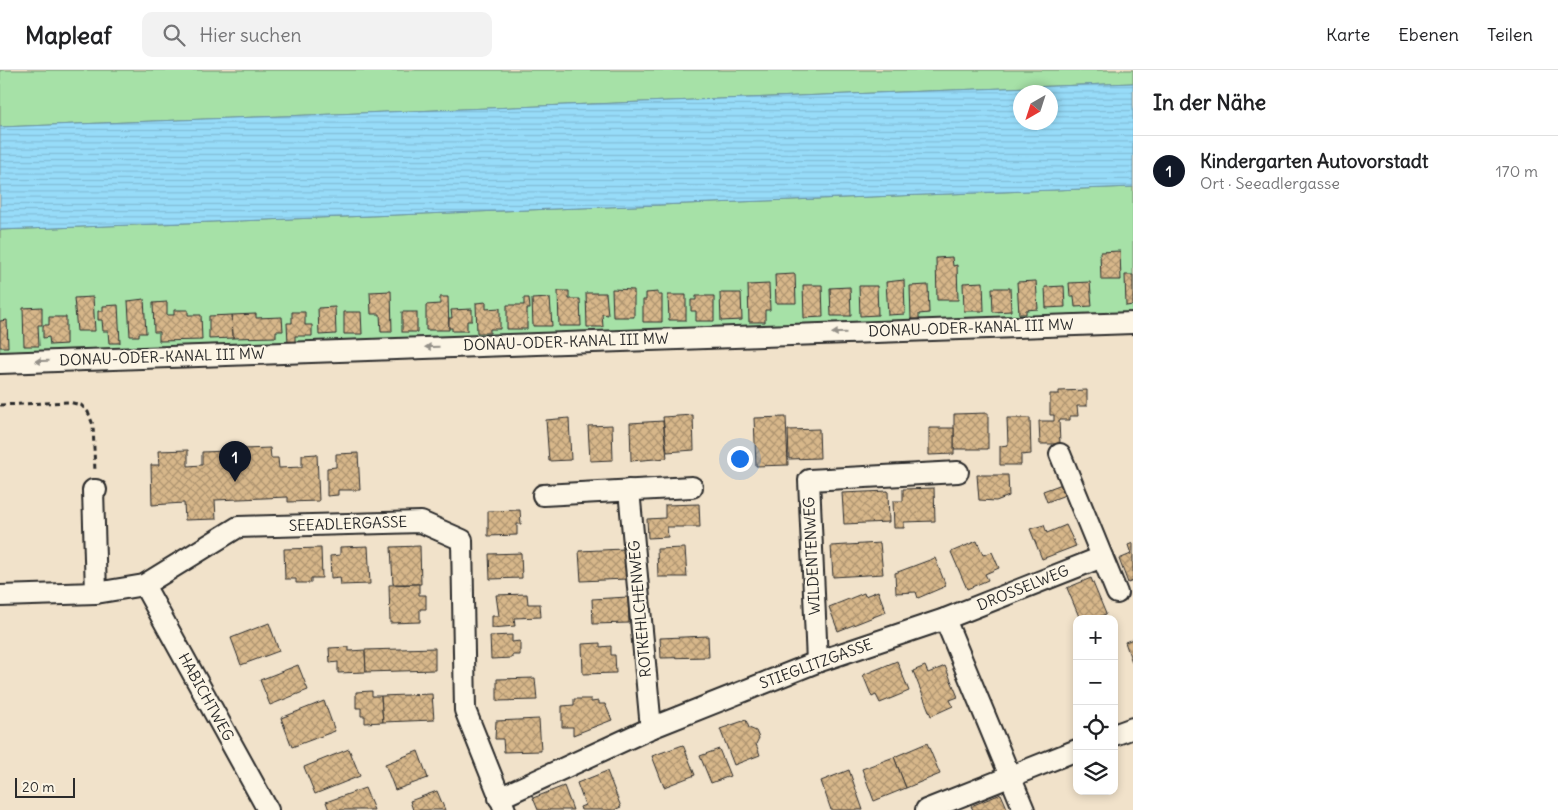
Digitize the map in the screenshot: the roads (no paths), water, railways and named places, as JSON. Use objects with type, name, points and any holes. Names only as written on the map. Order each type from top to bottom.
[{"type":"street","name":"DONAU-ODER-KANAL III MW","points":[[0,363],[1133,323]]},
{"type":"street","points":[[1060,454],[1116,593]]},
{"type":"street","name":"WILDENTENWEG","points":[[816,662],[809,480],[958,472]]},
{"type":"street","points":[[543,495],[692,487]]},
{"type":"street","points":[[96,490],[93,490],[96,593]]},
{"type":"street","name":"ROTKEHLCHENWEG","points":[[629,490],[650,728]]},
{"type":"street","name":"SEEADLERGASSE","points":[[0,596],[96,593],[144,585],[238,527],[421,522],[462,540],[466,710],[502,804]]},
{"type":"street","name":"DROSSELWEG","points":[[945,618],[1102,557]]},
{"type":"street","name":"HABICHTWEG","points":[[144,585],[268,810]]},
{"type":"street","points":[[945,618],[1024,810]]},
{"type":"street","name":"STIEGLITZGASSE","points":[[502,804],[650,728],[816,662],[945,618]]},
{"type":"street","points":[[1118,734],[1133,728]]},
{"type":"street","points":[[926,810],[1073,752]]},
{"type":"water","points":[[1133,83],[1133,187],[0,230],[0,127],[1013,88],[1013,130],[1058,130],[1058,86]]},
{"type":"place","name":"Kindergarten Autovorstadt","points":[[235,482]]}]
